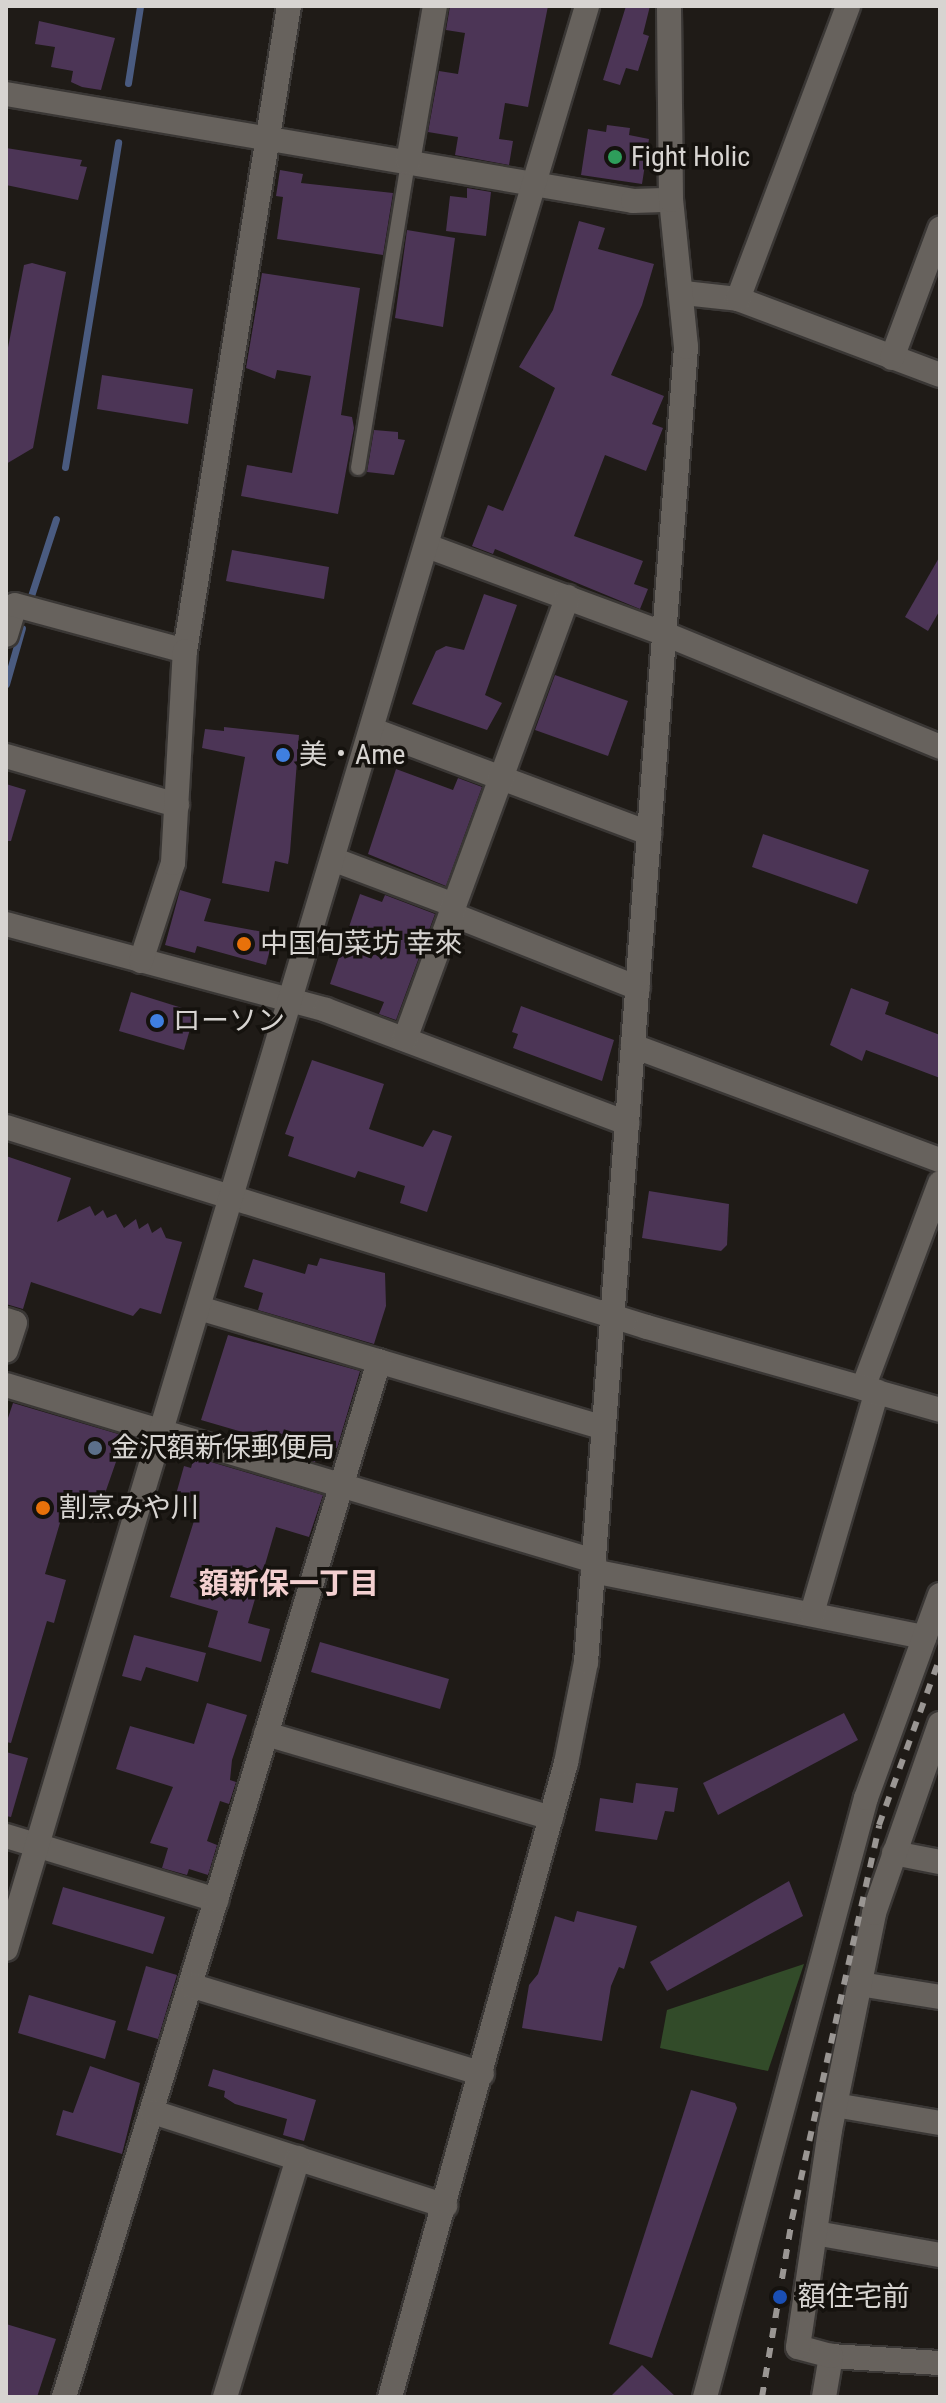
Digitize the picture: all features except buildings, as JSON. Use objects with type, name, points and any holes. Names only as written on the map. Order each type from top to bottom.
[{"type":"street","points":[[141,961],[173,863],[185,651],[289,6]]},
{"type":"street","points":[[408,162],[435,6]]},
{"type":"street","points":[[6,1949],[538,183],[587,6]]},
{"type":"street","points":[[390,2397],[551,1818],[586,1662],[686,347],[684,293],[671,200],[669,6]]},
{"type":"street","points":[[738,299],[848,6]]},
{"type":"street","points":[[6,94],[633,201],[671,200]]},
{"type":"street","points":[[892,358],[940,229]]},
{"type":"street","points":[[684,293],[738,299],[940,375]]},
{"type":"street","points":[[427,546],[665,634],[940,747]]},
{"type":"street","points":[[405,1039],[568,597]]},
{"type":"street","points":[[6,635],[15,605],[185,651]]},
{"type":"street","points":[[373,730],[649,833]]},
{"type":"street","points":[[6,756],[177,805]]},
{"type":"street","points":[[335,860],[638,988]]},
{"type":"street","points":[[6,924],[291,1002],[405,1039],[627,1123]]},
{"type":"street","points":[[633,1046],[940,1160]]},
{"type":"street","points":[[6,1127],[232,1195],[612,1317],[940,1410]]},
{"type":"street","points":[[812,1613],[870,1390],[940,1183]]},
{"type":"street","points":[[199,1308],[604,1428]]},
{"type":"street","points":[[6,1320],[15,1323],[6,1351]]},
{"type":"street","points":[[64,2397],[193,1986],[216,1900],[344,1487],[379,1361]]},
{"type":"street","points":[[6,1385],[594,1566],[924,1637]]},
{"type":"street","points":[[705,2397],[866,1798],[940,1595]]},
{"type":"street","points":[[940,1724],[874,1913],[835,2105],[798,2347],[831,2356],[940,2363]]},
{"type":"street","points":[[266,1734],[551,1818]]},
{"type":"street","points":[[6,1836],[216,1900]]},
{"type":"street","points":[[894,1853],[940,1862]]},
{"type":"street","points":[[860,1984],[940,1997]]},
{"type":"street","points":[[193,1986],[482,2074]]},
{"type":"street","points":[[835,2105],[940,2123]]},
{"type":"street","points":[[153,2112],[445,2206]]},
{"type":"street","points":[[225,2397],[298,2158]]},
{"type":"street","points":[[815,2233],[940,2255]]},
{"type":"street","points":[[824,2397],[831,2356]]},
{"type":"lane","points":[[358,468],[408,162]]},
{"type":"green space","points":[[804,1964],[768,2071],[660,2048],[667,2010]]},
{"type":"waterway","points":[[128,83],[140,6]]},
{"type":"waterway","points":[[65,467],[118,142]]},
{"type":"waterway","points":[[30,599],[56,519]]},
{"type":"waterway","points":[[6,684],[22,628]]},
{"type":"railway","points":[[762,2397],[792,2219],[879,1825],[940,1657]]},
{"type":"place","name":"Fight Holic","points":[[615,157]]},
{"type":"place","name":"美・Ame","points":[[283,755]]},
{"type":"place","name":"中国旬菜坊 幸來","points":[[244,944]]},
{"type":"place","name":"ローソン","points":[[157,1021]]},
{"type":"place","name":"金沢額新保郵便局","points":[[95,1448]]},
{"type":"place","name":"割烹みや川","points":[[43,1508]]},
{"type":"place","name":"額住宅前","points":[[780,2297]]},
{"type":"district","name":"額新保一丁目","points":[[289,1584]]}]
